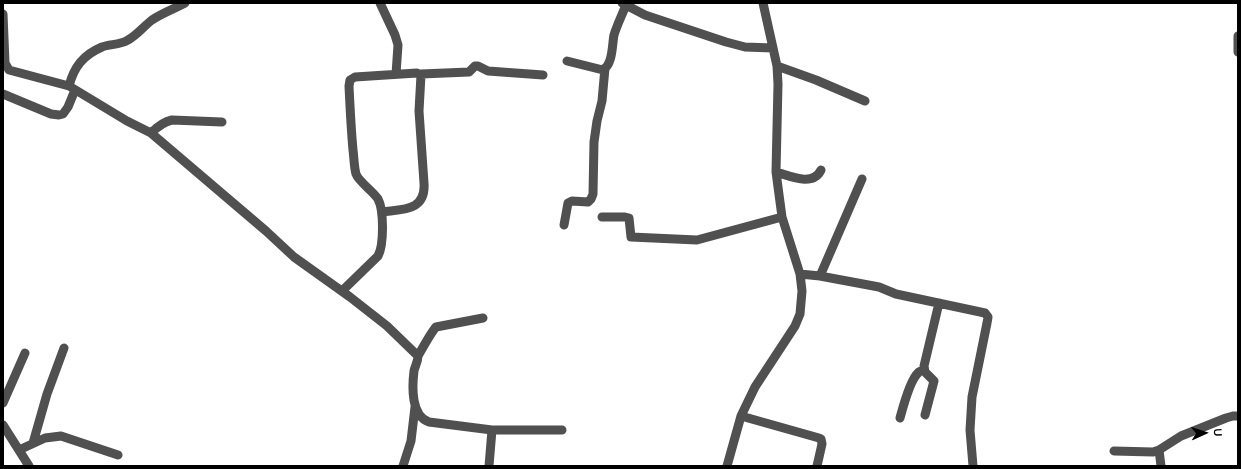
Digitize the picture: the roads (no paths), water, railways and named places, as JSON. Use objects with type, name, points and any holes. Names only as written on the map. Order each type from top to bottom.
[{"type":"street","points":[[3,94],[51,114],[63,114],[68,107],[79,62],[86,56],[102,47],[130,40],[150,21],[185,3]]},
{"type":"street","points":[[380,3],[395,35],[398,46],[396,74]]},
{"type":"street","points":[[727,466],[741,416],[755,387],[795,326],[800,314],[802,291],[800,274],[782,217],[776,172],[777,66],[763,3]]},
{"type":"street","points":[[564,225],[568,203],[572,201],[588,202],[593,194],[594,142],[602,100],[605,68],[609,61],[614,34],[624,4],[645,15],[726,42],[745,47],[773,48]]},
{"type":"street","points":[[3,14],[5,69],[72,88],[127,121],[151,133],[294,256],[387,326],[418,356]]},
{"type":"street","points":[[1238,36],[1238,52]]},
{"type":"street","points":[[567,60],[603,70],[605,68]]},
{"type":"street","points":[[342,291],[378,256],[381,250],[382,242],[382,209],[378,199],[356,175],[352,135],[349,86],[350,80],[355,77],[396,74],[469,72],[475,66],[488,71],[543,76]]},
{"type":"street","points":[[777,66],[816,80],[866,102]]},
{"type":"street","points":[[382,212],[407,208],[419,203],[422,199],[424,187],[419,111],[421,74]]},
{"type":"street","points":[[151,133],[167,121],[222,122]]},
{"type":"street","points":[[776,172],[807,180],[814,179],[818,176],[821,170]]},
{"type":"street","points":[[820,276],[862,179]]},
{"type":"street","points":[[602,217],[629,218],[631,237],[697,240],[782,217]]},
{"type":"street","points":[[800,274],[820,276],[879,287],[896,294],[985,312],[988,317],[972,397],[970,430],[973,466]]},
{"type":"street","points":[[924,370],[939,303]]},
{"type":"street","points":[[403,466],[411,440],[415,407],[413,391],[414,370],[418,362],[418,356],[436,327],[483,318]]},
{"type":"street","points":[[33,443],[47,394],[64,348]]},
{"type":"street","points":[[3,403],[25,353]]},
{"type":"street","points":[[924,370],[934,381],[925,415]]},
{"type":"street","points":[[900,418],[912,383],[918,373],[924,370]]},
{"type":"street","points":[[415,407],[423,420],[428,422],[492,430],[562,430]]},
{"type":"street","points":[[741,416],[821,439],[822,444],[817,466]]},
{"type":"street","points":[[1114,452],[1153,452],[1159,450],[1181,436],[1226,418],[1238,416]]},
{"type":"street","points":[[3,425],[29,466]]},
{"type":"street","points":[[489,466],[492,430]]},
{"type":"street","points":[[19,450],[52,436],[60,436],[118,455]]},
{"type":"street","points":[[1159,450],[1161,466]]}]
